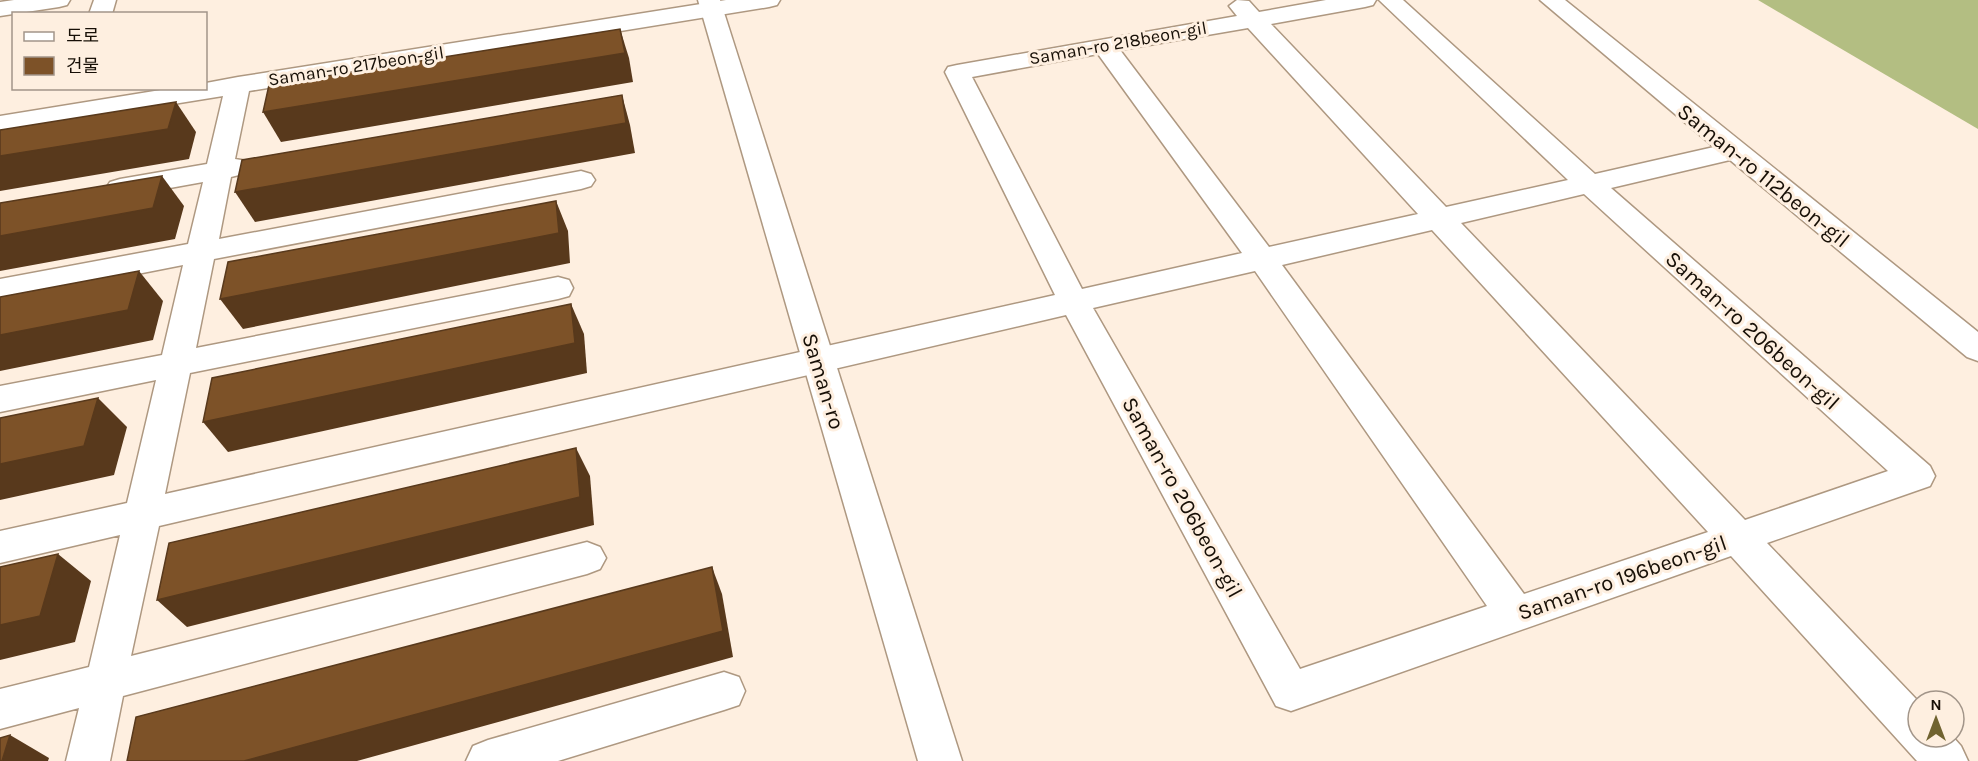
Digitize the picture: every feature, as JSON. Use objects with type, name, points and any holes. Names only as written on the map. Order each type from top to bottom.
[{"type":"street","points":[[0,9],[59,0]]},
{"type":"street","points":[[710,4],[769,0]]},
{"type":"street","name":"Saman-ro 218beon-gil","points":[[957,72],[1104,46],[1245,9],[1365,0]]},
{"type":"street","name":"Saman-ro 206beon-gil","points":[[1390,0],[1588,184],[1917,476],[1735,537]]},
{"type":"street","name":"Saman-ro 112beon-gil","points":[[1551,0],[1978,349]]},
{"type":"street","name":"Saman-ro 217beon-gil","points":[[0,124],[710,4]]},
{"type":"street","name":"Saman-ro","points":[[710,4],[940,761]]},
{"type":"street","points":[[1245,9],[1735,537]]},
{"type":"street","points":[[1104,46],[1262,259],[1516,615]]},
{"type":"street","name":"Saman-ro 206beon-gil","points":[[957,72],[1074,302],[1292,692]]},
{"type":"street","points":[[88,761],[238,85]]},
{"type":"street","points":[[63,114],[71,90]]},
{"type":"street","points":[[0,547],[1734,151]]},
{"type":"street","points":[[92,193],[265,162]]},
{"type":"street","points":[[0,290],[581,180]]},
{"type":"street","points":[[0,399],[558,288]]},
{"type":"street","name":"Saman-ro 196beon-gil","points":[[1292,692],[1735,537],[1906,718]]},
{"type":"street","points":[[0,709],[587,558]]},
{"type":"street","points":[[488,761],[724,691]]},
{"type":"street","points":[[1934,749],[1946,761]]},
{"type":"green space","points":[[1758,0],[1978,0],[1978,129]]},
{"type":"building","points":[[620,29],[625,53],[263,112],[269,85]]},
{"type":"building","points":[[622,95],[626,123],[235,192],[242,160]]},
{"type":"building","points":[[176,102],[168,129],[0,156],[0,130]]},
{"type":"building","points":[[162,176],[153,208],[0,236],[0,203]]},
{"type":"building","points":[[556,201],[559,233],[220,299],[228,262]]},
{"type":"building","points":[[139,271],[128,310],[0,335],[0,297]]},
{"type":"building","points":[[571,304],[575,343],[203,422],[212,378]]},
{"type":"building","points":[[98,398],[84,446],[0,464],[0,418]]},
{"type":"building","points":[[576,448],[580,497],[157,600],[169,543]]},
{"type":"building","points":[[58,554],[40,616],[0,625],[0,567]]},
{"type":"building","points":[[712,567],[723,631],[244,761],[127,761],[136,717]]},
{"type":"building","points":[[10,735],[2,761],[0,761],[0,738]]}]
